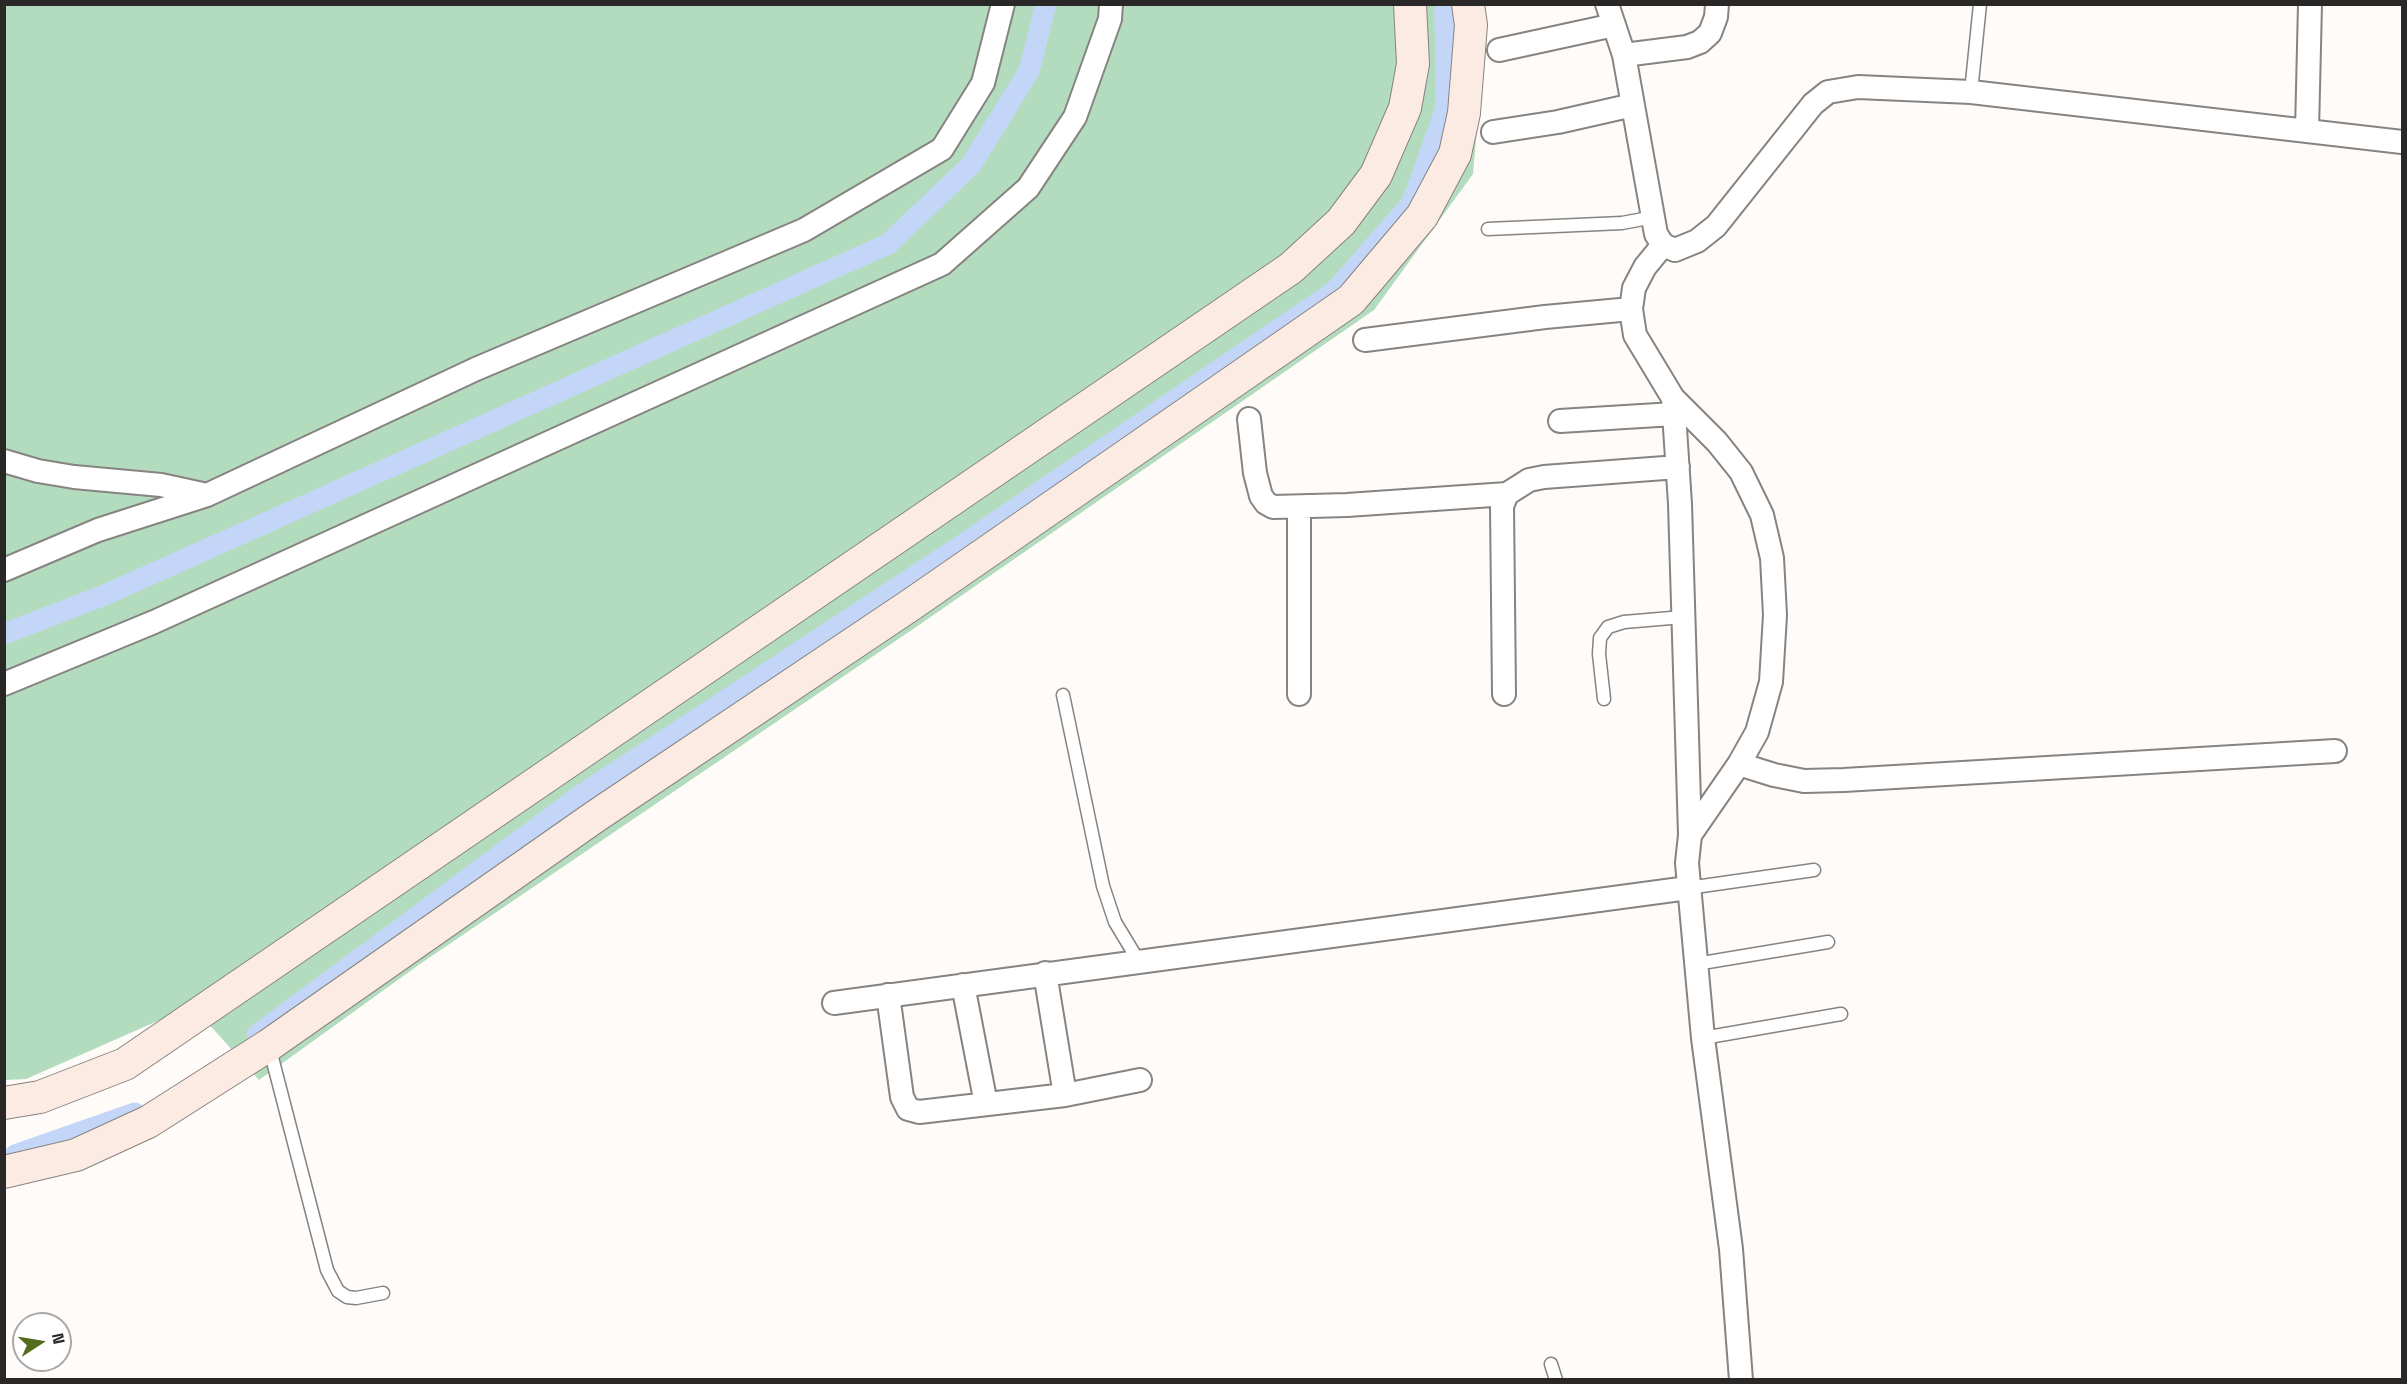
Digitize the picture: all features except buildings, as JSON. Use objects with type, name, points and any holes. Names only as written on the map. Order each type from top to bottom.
[{"type":"street","points":[[4,570],[98,530],[207,495],[476,369],[804,230],[942,149],[983,83],[1003,4]]},
{"type":"street","points":[[4,684],[154,622],[942,264],[1028,189],[1075,117],[1110,19],[1111,4]]},
{"type":"street","points":[[4,1103],[40,1097],[125,1064],[1291,268],[1341,222],[1376,175],[1405,108],[1413,64],[1410,4]]},
{"type":"street","points":[[4,1172],[76,1155],[148,1122],[269,1045],[596,816],[912,604],[1351,300],[1422,216],[1455,154],[1464,113],[1471,25],[1468,4]]},
{"type":"street","points":[[1623,55],[1688,47],[1701,42],[1710,33],[1716,17],[1717,4]]},
{"type":"street","points":[[2307,131],[2310,4]]},
{"type":"street","points":[[1499,50],[1610,15],[1623,55],[1656,234],[1663,245],[1675,250],[1697,242],[1716,226],[1814,104],[1828,92],[1858,87],[1880,86],[1971,92],[2403,142]]},
{"type":"street","points":[[1493,132],[1558,122],[1633,105]]},
{"type":"street","points":[[1663,245],[1645,267],[1634,288],[1632,309],[1635,335],[1673,406],[1717,442],[1741,472],[1762,515],[1772,558],[1775,615],[1771,682],[1757,732],[1739,764],[1690,835]]},
{"type":"street","points":[[1365,340],[1545,317],[1632,309]]},
{"type":"street","points":[[1560,422],[1673,406]]},
{"type":"street","points":[[1673,406],[1678,467],[1690,835],[1687,863],[1688,888],[1703,1038],[1731,1249],[1741,1380]]},
{"type":"street","points":[[1249,419],[1255,473],[1261,496],[1266,504],[1273,507],[1299,508],[1507,494],[1529,480],[1544,477],[1678,467]]},
{"type":"street","points":[[4,461],[38,471],[74,477],[161,485],[207,495]]},
{"type":"street","points":[[1504,694],[1502,506],[1507,494]]},
{"type":"street","points":[[1299,508],[1299,694]]},
{"type":"street","points":[[1739,764],[1774,776],[1804,781],[2335,751]]},
{"type":"street","points":[[834,1003],[1138,960],[1688,888]]},
{"type":"street","points":[[1045,973],[1065,1095]]},
{"type":"street","points":[[963,985],[986,1104]]},
{"type":"street","points":[[888,995],[902,1097],[908,1109],[930,1113],[1065,1095],[1140,1080]]},
{"type":"lane","points":[[1971,92],[1980,4]]},
{"type":"lane","points":[[1488,229],[1622,224],[1654,218]]},
{"type":"lane","points":[[1604,699],[1599,654],[1600,638],[1608,627],[1624,622],[1683,617]]},
{"type":"lane","points":[[1063,695],[1102,886],[1115,922],[1138,960]]},
{"type":"lane","points":[[1688,888],[1814,870]]},
{"type":"lane","points":[[1696,964],[1828,942]]},
{"type":"lane","points":[[1703,1038],[1841,1014]]},
{"type":"lane","points":[[269,1045],[327,1270],[338,1291],[347,1297],[356,1298],[383,1293]]},
{"type":"lane","points":[[1551,1364],[1556,1380]]},
{"type":"green space","points":[[5,5],[1481,5],[1486,23],[1473,174],[1374,310],[919,625],[420,964],[259,1080],[189,1002],[169,1016],[26,1079],[5,1080]]},
{"type":"waterway","points":[[4,634],[107,594],[888,244],[971,165],[1029,71],[1046,4]]},
{"type":"waterway","points":[[257,1035],[581,795],[962,545],[1335,291],[1412,203],[1446,108],[1445,4]]},
{"type":"waterway","points":[[15,1155],[135,1113]]}]
